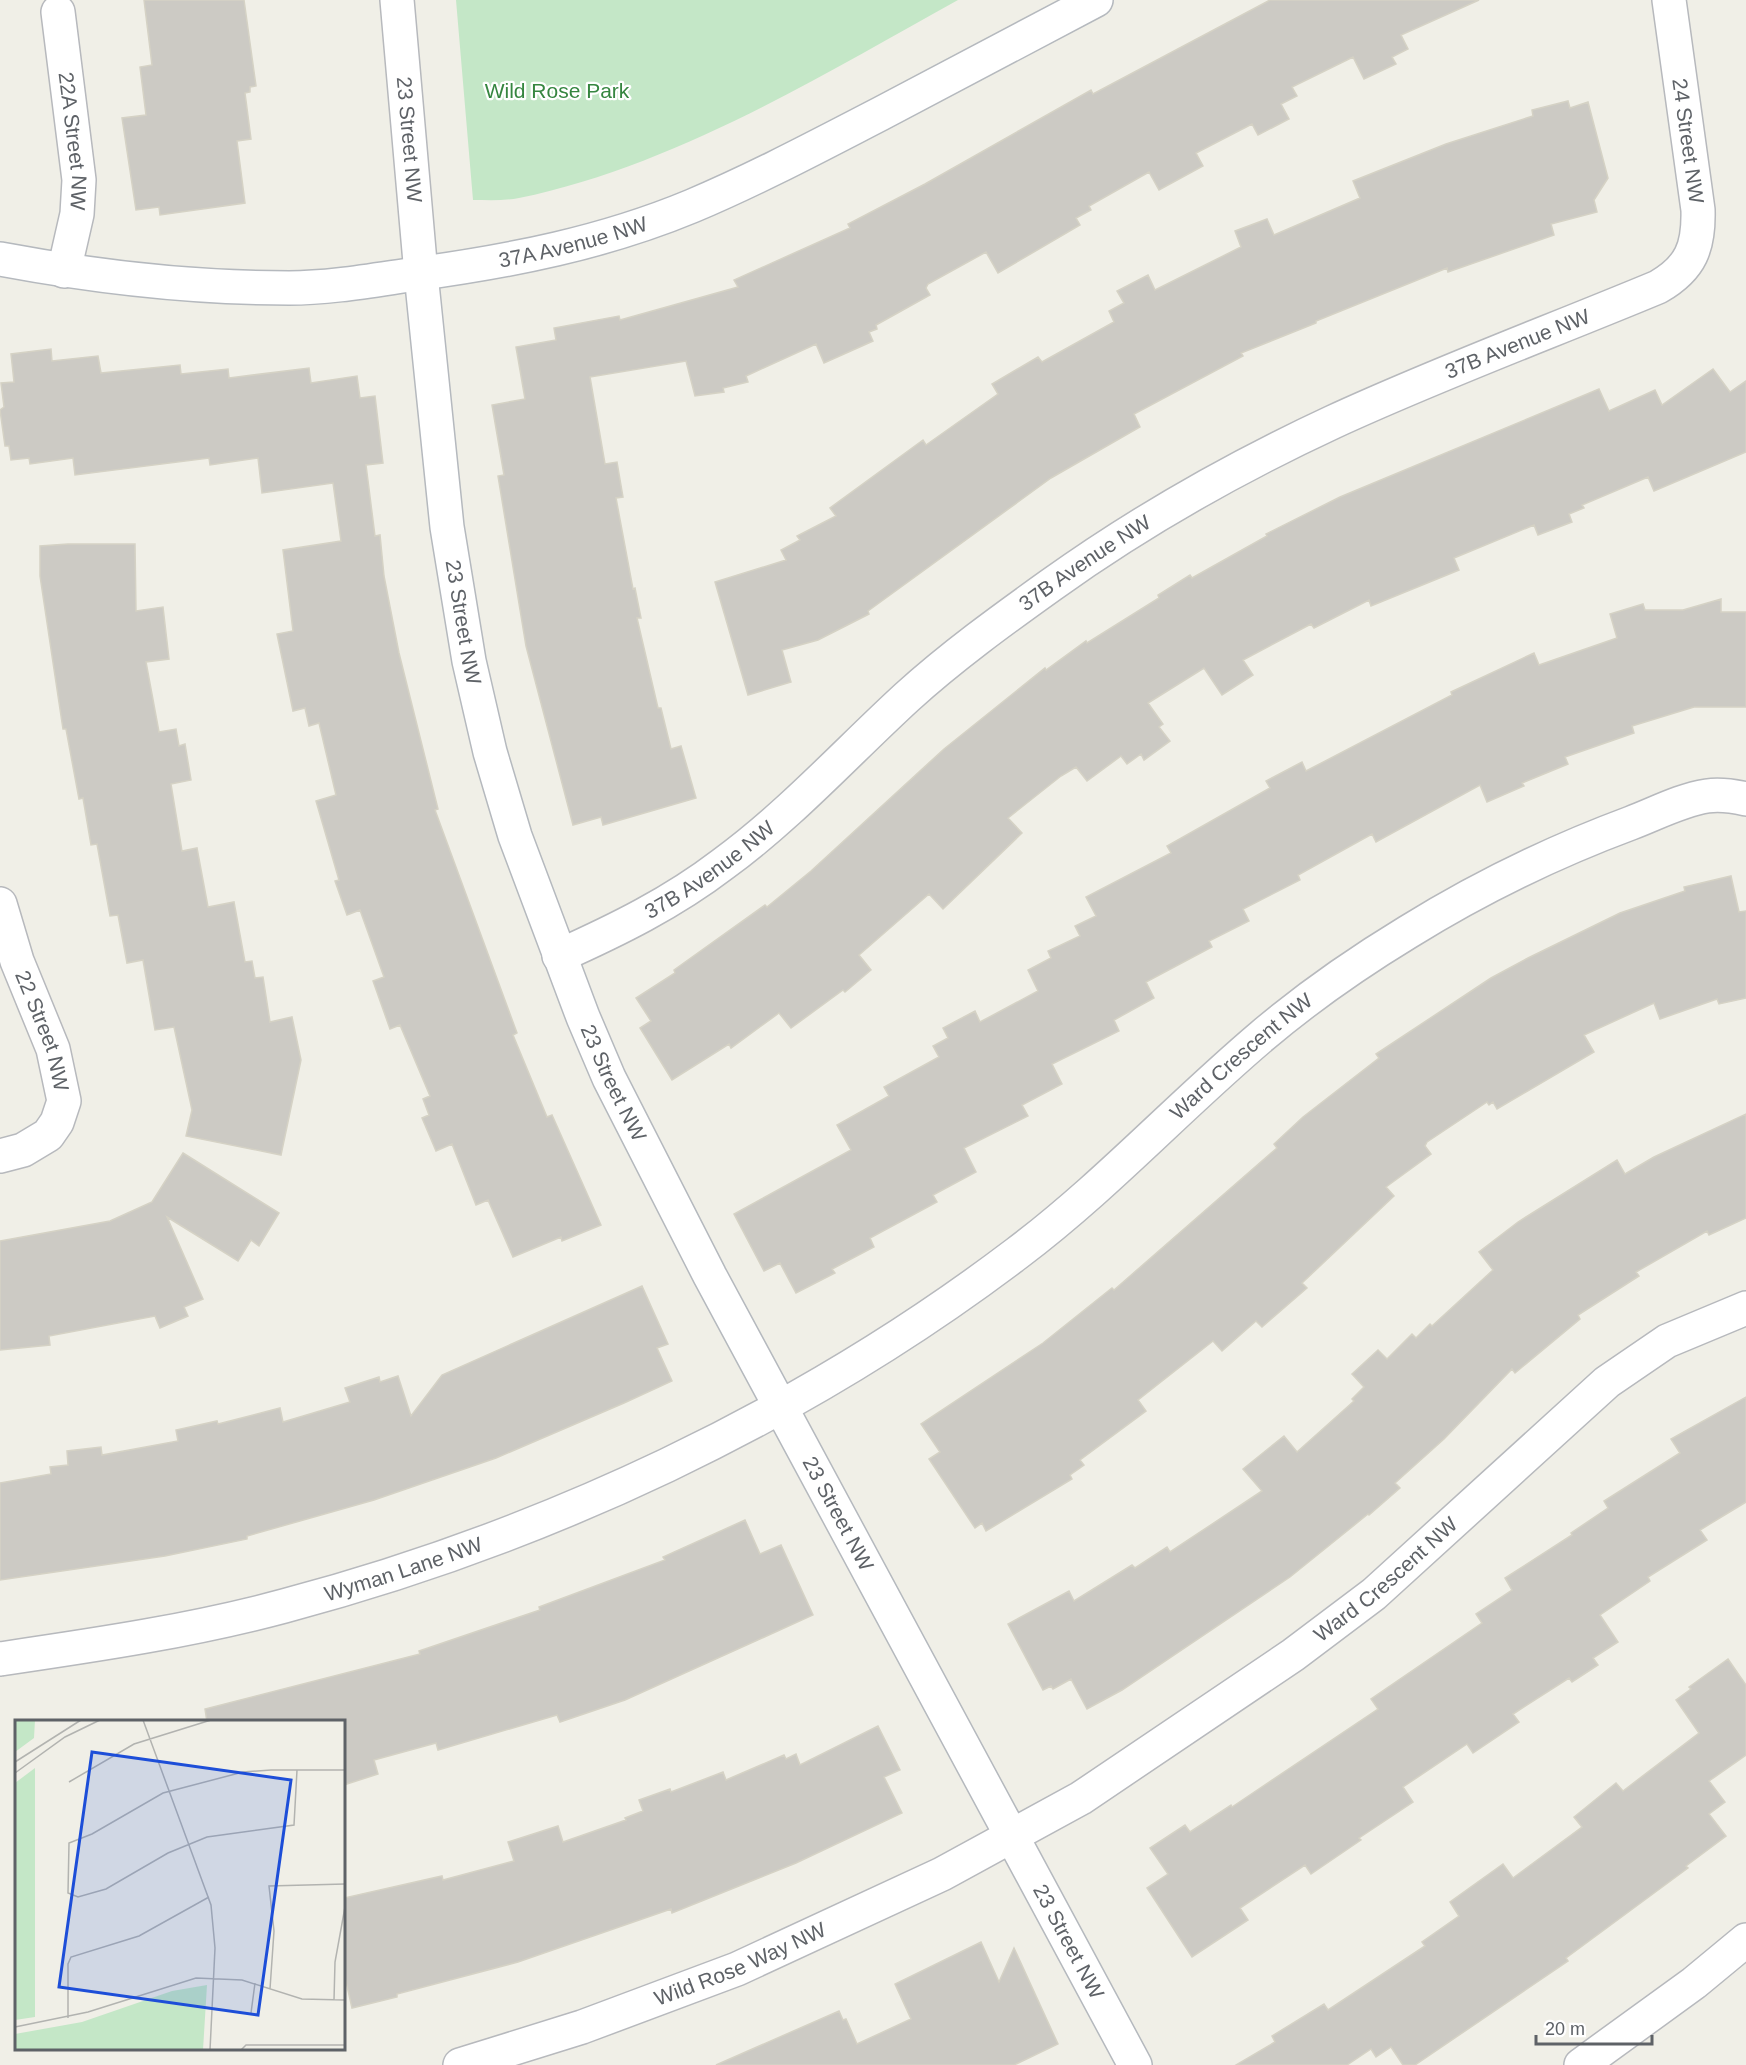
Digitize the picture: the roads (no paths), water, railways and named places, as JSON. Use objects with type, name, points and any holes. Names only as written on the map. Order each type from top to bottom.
[{"type":"street","name":"23 Street NW","points":[[397,0],[421,274],[447,527],[468,661],[490,752],[515,836],[559,956],[609,1078],[710,1276],[782,1405],[1011,1837],[1135,2065]]},
{"type":"street","name":"37A Avenue NW","points":[[0,259],[64,271],[178,284],[292,288],[492,264],[574,246],[690,207],[788,162],[1096,0]]},
{"type":"street","name":"24 Street NW","points":[[1669,0],[1698,230],[1694,249],[1677,276]]},
{"type":"street","name":"22A Street NW","points":[[58,12],[79,180],[77,213],[64,271]]},
{"type":"street","name":"37B Avenue NW","points":[[559,956],[659,908],[723,864],[789,810],[909,695],[1040,593],[1117,539],[1244,466],[1335,421],[1658,288],[1677,276]]},
{"type":"street","name":"Ward Crescent NW","points":[[782,1405],[906,1332],[1020,1252],[1118,1169],[1262,1036],[1336,979],[1392,942],[1462,899],[1578,843],[1693,800],[1727,795],[1746,799]]},
{"type":"street","name":"22 Street NW","points":[[0,904],[17,961],[52,1049],[62,1082],[64,1101],[57,1122],[48,1135],[23,1150],[0,1156]]},
{"type":"street","name":"Ward Crescent NW","points":[[1011,1837],[1081,1798],[1333,1626],[1410,1563],[1581,1403],[1634,1363],[1667,1341],[1696,1326],[1746,1308]]},
{"type":"street","name":"Wyman Lane NW","points":[[0,1659],[141,1638],[284,1606],[362,1583],[460,1550],[648,1476],[782,1405]]},
{"type":"street","name":"Wild Rose Way NW","points":[[460,2065],[593,2023],[737,1969],[852,1918],[1011,1837]]},
{"type":"street","points":[[1581,2065],[1694,1983],[1746,1940]]},
{"type":"park label","name":"Wild Rose Park","points":[[557,91]]}]
